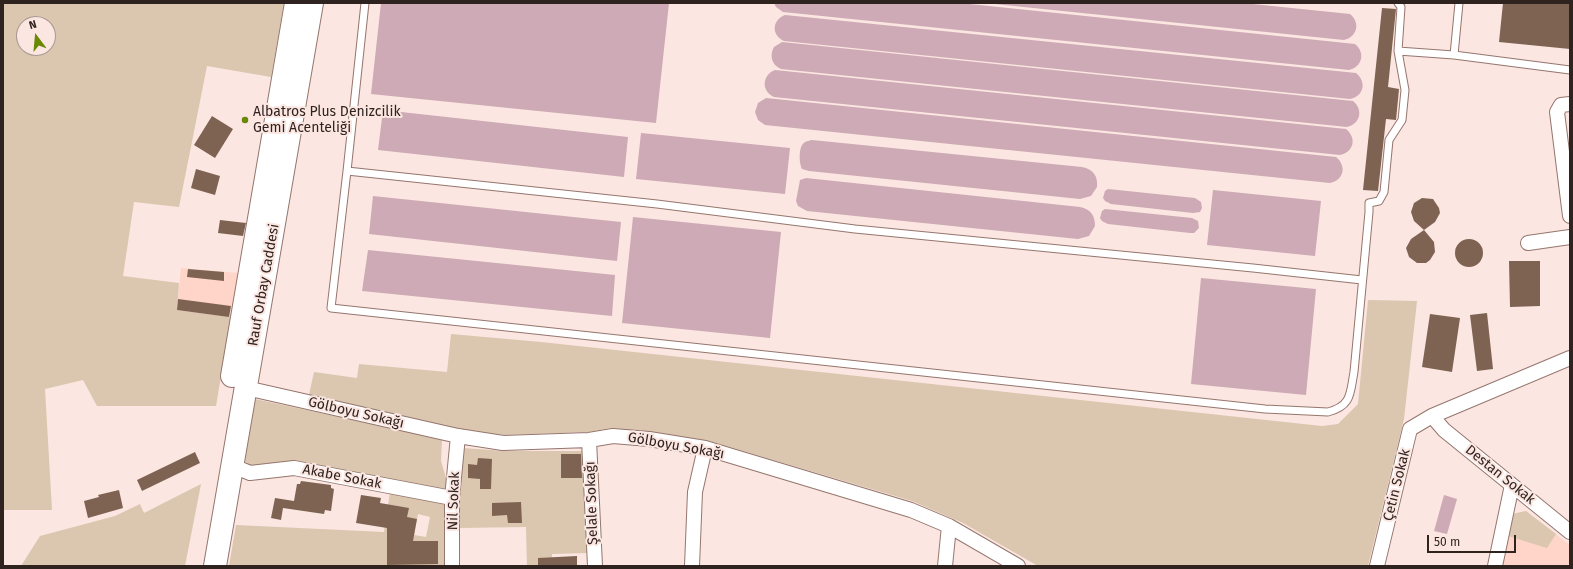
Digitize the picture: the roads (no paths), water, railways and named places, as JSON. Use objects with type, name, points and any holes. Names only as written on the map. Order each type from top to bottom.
[{"type":"main road","name":"Rauf Orbay Caddesi","points":[[200,566],[296,3]]},
{"type":"main road","name":"Rauf Orbay Caddesi","points":[[215,566],[312,3]]},
{"type":"street","points":[[1570,104],[1561,105],[1557,112],[1570,216]]},
{"type":"street","points":[[1528,244],[1570,237]]},
{"type":"street","name":"Çetin Sokak","points":[[1377,566],[1410,429],[1432,416],[1570,358]]},
{"type":"street","name":"Gölboyu Sokağı","points":[[246,388],[458,436],[503,444],[590,440],[614,436],[649,439],[705,448],[911,510],[949,526],[1018,566]]},
{"type":"street","name":"Destan Sokak","points":[[1432,416],[1444,430],[1570,532]]},
{"type":"street","name":"Nil Sokak","points":[[452,566],[452,498],[458,436]]},
{"type":"street","name":"Şelale Sokağı","points":[[590,440],[595,566]]},
{"type":"street","points":[[692,566],[695,492],[705,448]]},
{"type":"street","name":"Akabe Sokak","points":[[233,466],[250,473],[294,468],[452,498]]},
{"type":"street","points":[[1495,566],[1512,485]]},
{"type":"street","points":[[945,566],[949,526]]},
{"type":"lane","points":[[365,3],[348,171],[331,308],[1265,409],[1328,412],[1338,410],[1344,406],[1349,397],[1354,372],[1369,212],[1368,203],[1379,201],[1384,192],[1389,140],[1402,120],[1406,90],[1398,51],[1401,7],[1398,3]]},
{"type":"lane","points":[[1454,55],[1458,3]]},
{"type":"lane","points":[[1398,51],[1454,55],[1570,70]]},
{"type":"lane","points":[[348,171],[657,204],[855,229],[1362,280]]},
{"type":"place","name":"Albatros Plus Denizcilik Gemi Acenteliği","points":[[245,120]]}]
